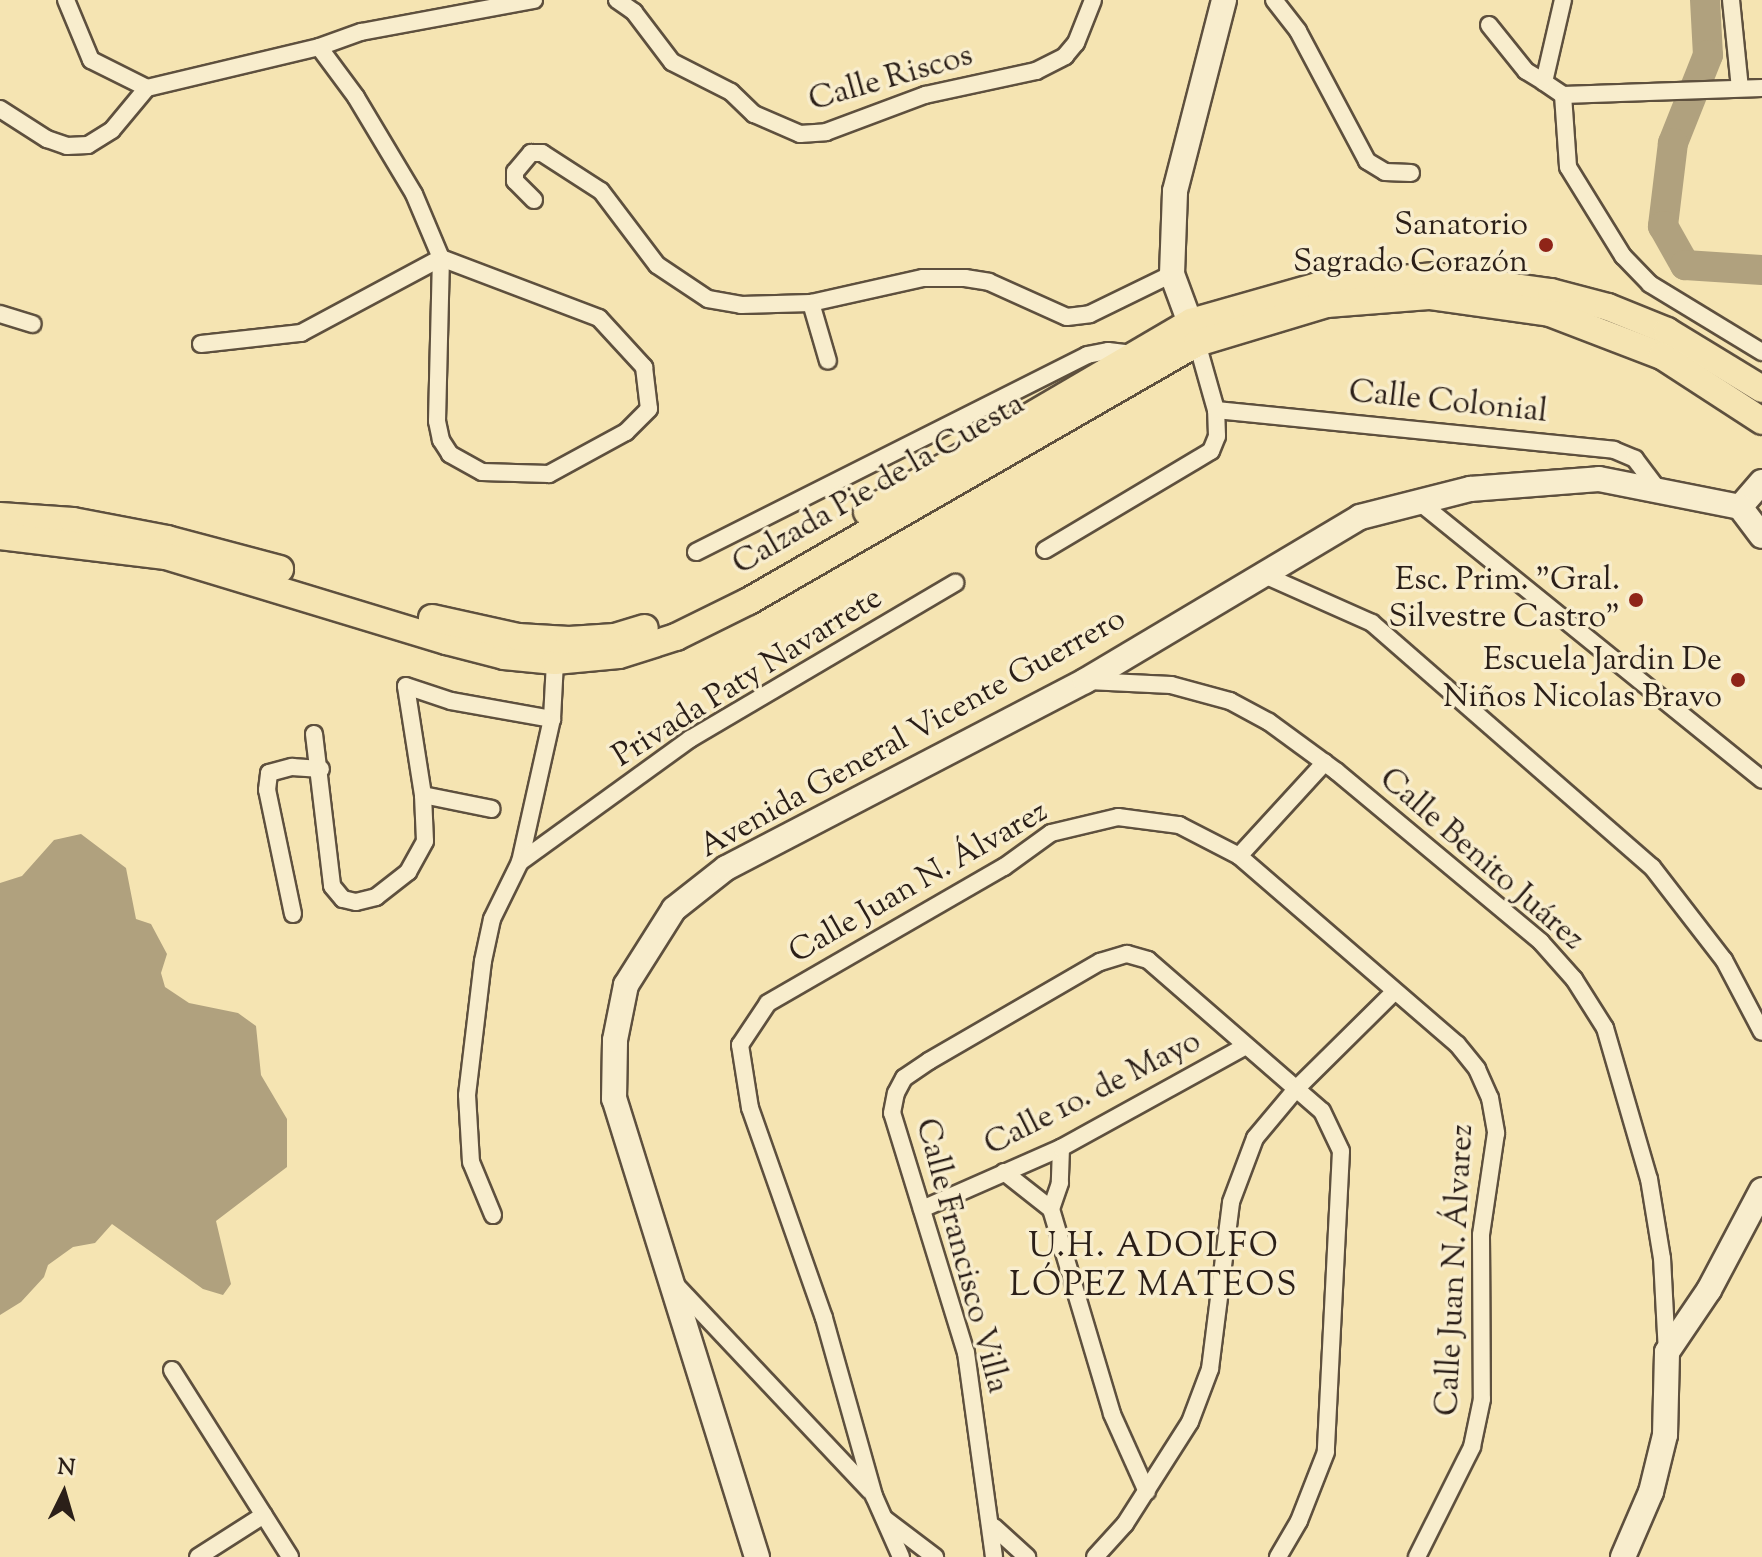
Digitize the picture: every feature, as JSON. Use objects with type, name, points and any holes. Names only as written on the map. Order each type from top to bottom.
[{"type":"main road","name":"Calzada Pie de la Cuesta","points":[[6,531],[229,552],[477,629],[531,638],[615,637],[671,620],[740,586],[1131,354],[1315,287],[1434,276],[1484,280],[1608,307],[1667,331],[1762,389]]},
{"type":"main road","name":"Calzada Pie de la Cuesta","points":[[6,531],[166,556],[446,641],[504,656],[555,661],[619,655],[676,637],[749,601],[1194,333],[1327,304],[1429,296],[1550,313],[1604,331],[1662,356],[1762,421]]},
{"type":"street","points":[[66,0],[91,60],[147,88]]},
{"type":"street","points":[[0,109],[47,139],[67,146],[88,145],[112,130],[147,88],[319,47],[361,32],[534,0]]},
{"type":"street","name":"Calle Riscos","points":[[617,0],[634,12],[672,62],[731,92],[754,114],[800,134],[826,132],[980,80],[1036,71],[1065,56],[1076,43],[1093,0]]},
{"type":"street","points":[[1045,550],[1211,451],[1217,436],[1216,410],[1194,333],[1172,274],[1175,191],[1224,0]]},
{"type":"street","points":[[1274,0],[1298,31],[1367,161],[1385,172],[1411,173]]},
{"type":"street","points":[[1544,82],[1563,0]]},
{"type":"street","points":[[1731,0],[1740,88]]},
{"type":"street","points":[[1489,25],[1526,71],[1563,95],[1762,88]]},
{"type":"street","points":[[201,344],[301,333],[441,258],[599,318],[644,367],[649,409],[626,432],[549,474],[502,476],[463,465],[441,440],[437,421],[441,258],[414,194],[356,97],[319,47]]},
{"type":"street","points":[[1563,95],[1571,176],[1623,256],[1650,284],[1762,352]]},
{"type":"street","points":[[534,200],[515,181],[515,172],[531,153],[542,153],[601,191],[657,265],[708,299],[741,305],[811,303],[923,278],[965,278],[989,282],[1067,317],[1090,314],[1172,274]]},
{"type":"street","points":[[811,303],[828,361]]},
{"type":"street","points":[[0,314],[33,324]]},
{"type":"street","points":[[696,552],[1087,355],[1108,351],[1131,354]]},
{"type":"street","name":"Calle Colonial","points":[[1216,410],[1614,450],[1635,459],[1657,488]]},
{"type":"street","name":"Avenida General Vicente Guerrero","points":[[757,1557],[666,1274],[614,1099],[615,1040],[626,985],[674,909],[726,868],[1085,681],[1360,517],[1470,489],[1599,479],[1657,488],[1740,507]]},
{"type":"street","points":[[1762,482],[1740,507],[1762,536]]},
{"type":"street","points":[[1418,501],[1762,780]]},
{"type":"street","points":[[1262,574],[1372,623],[1652,867],[1724,960],[1762,1032]]},
{"type":"street","name":"Privada Paty Navarrete","points":[[493,1215],[471,1162],[467,1095],[483,961],[492,919],[520,862],[690,739],[955,583]]},
{"type":"street","points":[[520,862],[552,719],[555,661]]},
{"type":"street","name":"Calle Benito Juárez","points":[[1085,681],[1171,685],[1230,701],[1325,762],[1541,942],[1605,1028],[1649,1179],[1662,1258],[1667,1352]]},
{"type":"street","points":[[314,734],[321,769],[332,886],[343,899],[376,897],[419,860],[425,841],[423,795],[406,686],[451,701],[552,719]]},
{"type":"street","points":[[1239,856],[1325,762]]},
{"type":"street","points":[[293,914],[267,790],[269,773],[292,767],[321,769]]},
{"type":"street","points":[[423,795],[492,809]]},
{"type":"street","name":"Calle Juan N. Álvarez","points":[[901,1557],[874,1496],[824,1318],[750,1108],[740,1045],[749,1025],[768,1003],[1004,867],[1051,833],[1118,817],[1179,825],[1239,856],[1457,1044],[1477,1069],[1490,1098],[1496,1133],[1481,1235],[1482,1399],[1472,1447],[1417,1557]]},
{"type":"street","name":"Calle Francisco Villa","points":[[994,1557],[994,1527],[966,1353],[892,1113],[904,1078],[1100,962],[1127,954],[1148,960],[1244,1047],[1322,1111],[1341,1151],[1326,1452],[1299,1521],[1278,1557]]},
{"type":"street","points":[[1095,1557],[1147,1492],[1190,1422],[1210,1369],[1231,1202],[1255,1138],[1297,1088],[1394,992]]},
{"type":"street","name":"Calle 1o. de Mayo","points":[[922,1209],[1061,1148],[1244,1047]]},
{"type":"street","points":[[1051,1209],[1060,1183],[1061,1148]]},
{"type":"street","points":[[1004,1172],[1051,1209],[1112,1414],[1147,1492]]},
{"type":"street","points":[[1623,1557],[1651,1492],[1665,1435],[1667,1352],[1709,1290],[1762,1190]]},
{"type":"street","points":[[666,1274],[874,1496]]},
{"type":"street","points":[[172,1370],[290,1557]]},
{"type":"street","points":[[198,1557],[264,1515]]},
{"type":"street","points":[[883,1518],[935,1557]]},
{"type":"street","points":[[994,1527],[1027,1557]]},
{"type":"shaded area","points":[[81,834],[126,868],[136,919],[151,924],[167,954],[161,973],[165,987],[189,1003],[238,1013],[256,1026],[261,1075],[287,1119],[287,1167],[216,1221],[231,1284],[223,1295],[203,1289],[112,1224],[95,1243],[73,1247],[48,1265],[44,1277],[21,1302],[0,1315],[0,883],[22,876],[54,840]]},
{"type":"waterway","points":[[1705,0],[1708,55],[1673,143],[1663,226],[1685,265],[1762,270]]},
{"type":"place","name":"Sanatorio Sagrado Corazón","points":[[1546,245]]},
{"type":"place","name":"Esc. Prim. \"Gral. Silvestre Castro\"","points":[[1636,600]]},
{"type":"place","name":"Escuela Jardin De Niños Nicolas Bravo","points":[[1738,680]]},
{"type":"district","name":"U.H. ADOLFO LÓPEZ MATEOS","points":[[1154,1266]]}]
